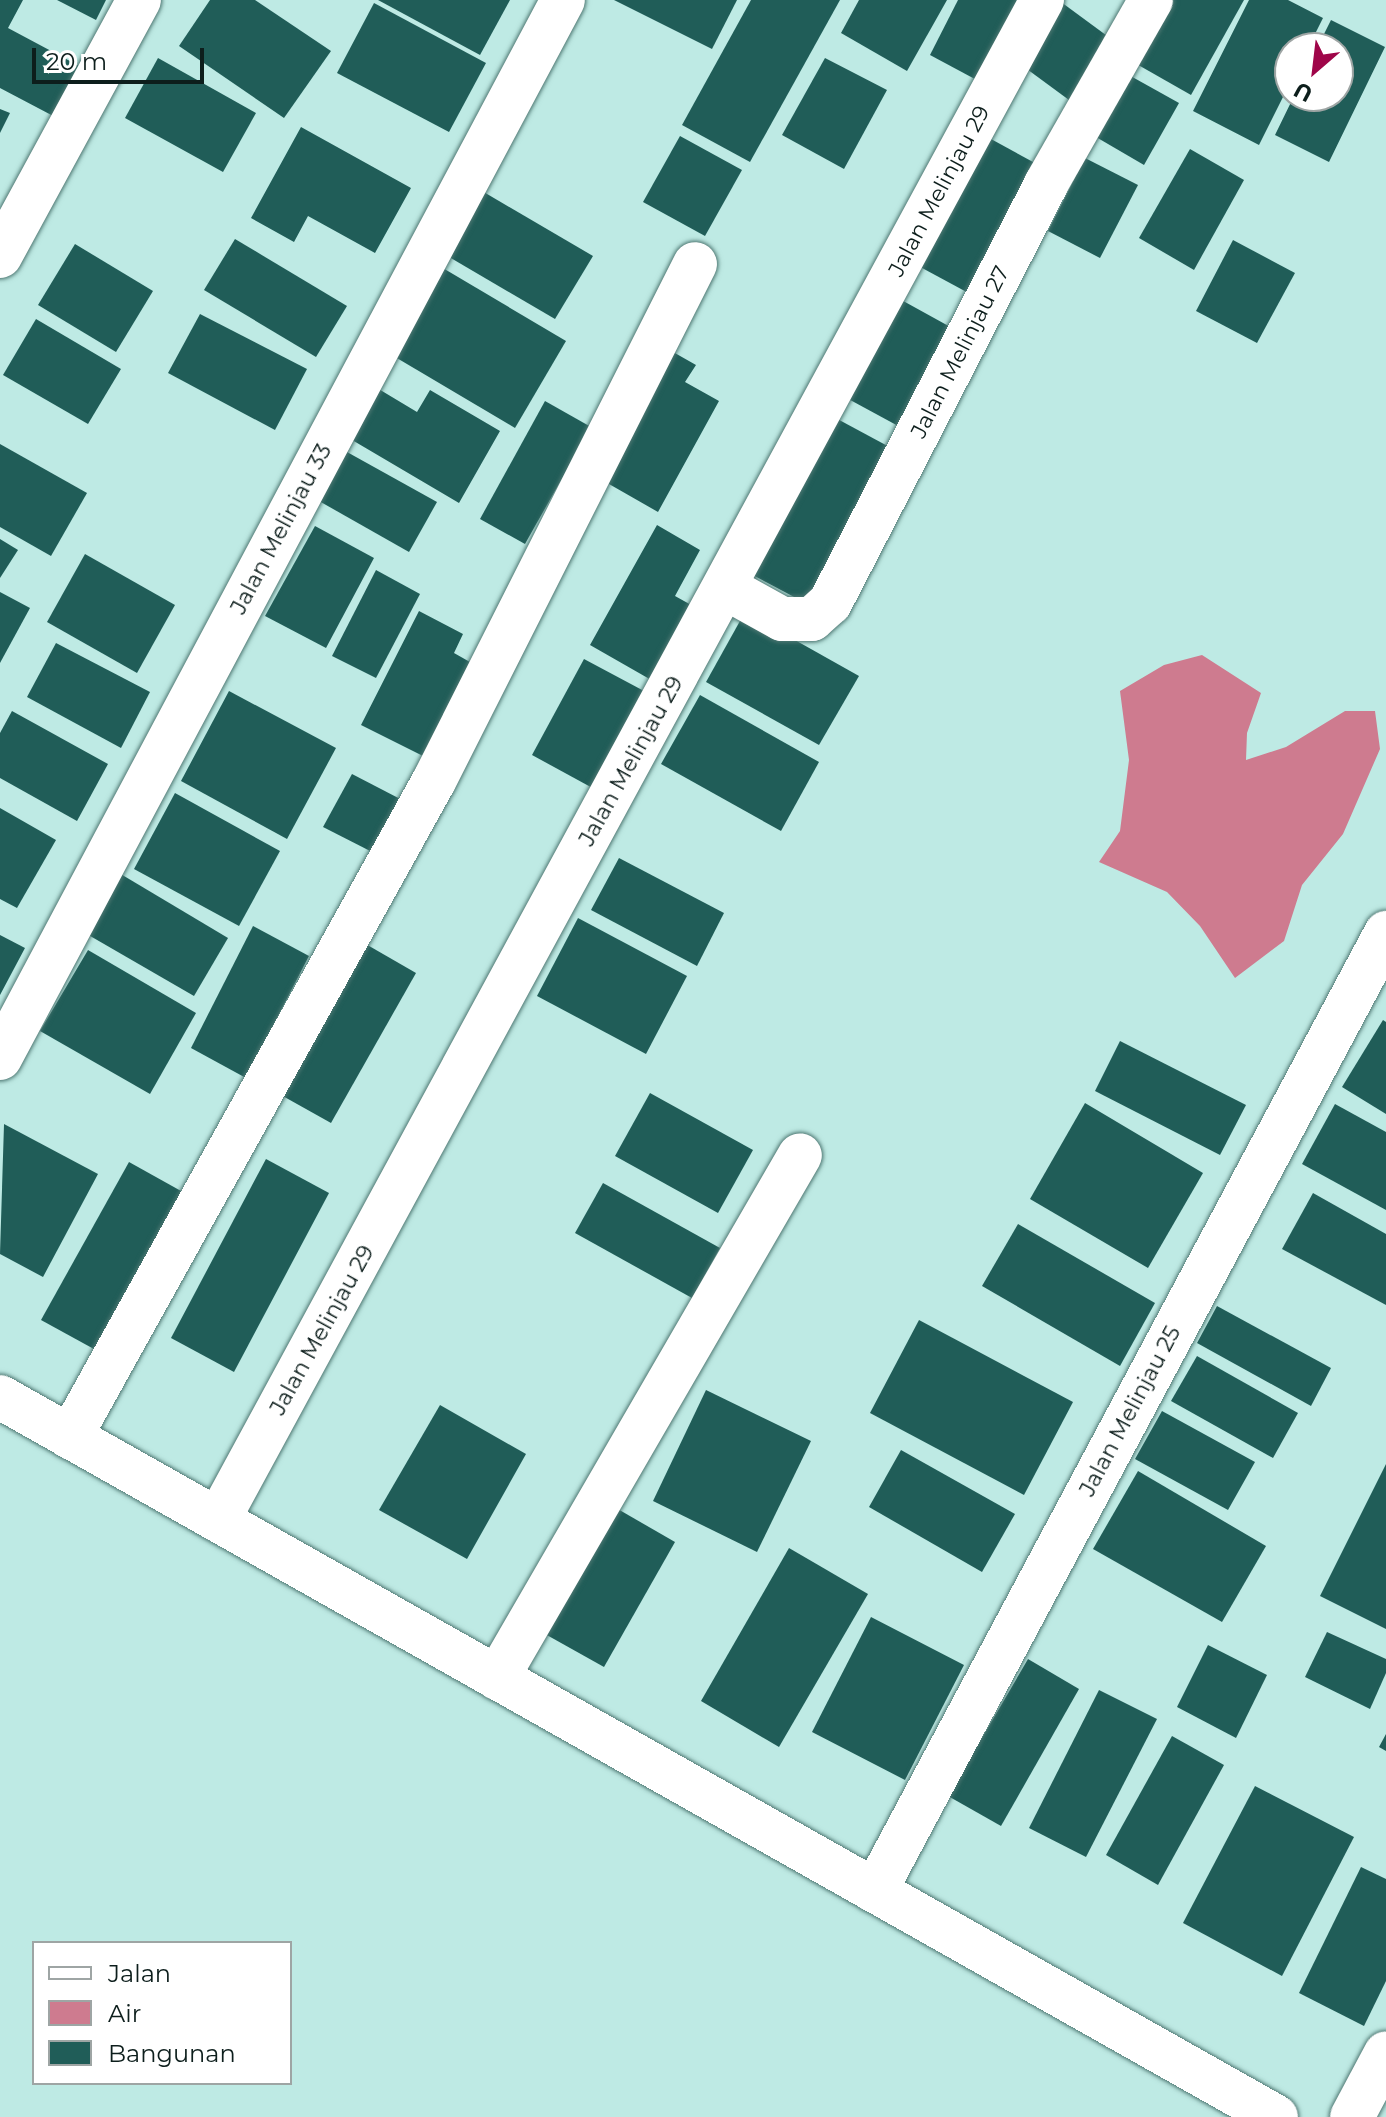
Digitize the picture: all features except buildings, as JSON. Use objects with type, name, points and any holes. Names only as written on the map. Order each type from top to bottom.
[{"type":"street","points":[[0,256],[139,0]]},
{"type":"street","name":"Jalan Melinjau 33","points":[[0,1058],[563,0]]},
{"type":"street","name":"Jalan Melinjau 29","points":[[218,1520],[726,588],[1042,0]]},
{"type":"street","name":"Jalan Melinjau 27","points":[[726,588],[782,619],[812,619],[830,603],[1046,184],[1151,0]]},
{"type":"street","points":[[70,1437],[434,781],[695,264]]},
{"type":"street","name":"Jalan Melinjau 25","points":[[875,1891],[1386,933]]},
{"type":"street","points":[[497,1678],[800,1155]]},
{"type":"street","points":[[0,1397],[1276,2117]]},
{"type":"street","points":[[1352,2117],[1386,2053]]},
{"type":"water","points":[[1202,655],[1261,693],[1247,733],[1246,760],[1286,747],[1345,711],[1375,711],[1380,749],[1343,834],[1302,885],[1284,941],[1235,978],[1200,926],[1167,892],[1099,862],[1120,831],[1129,760],[1120,691],[1164,665]]}]
